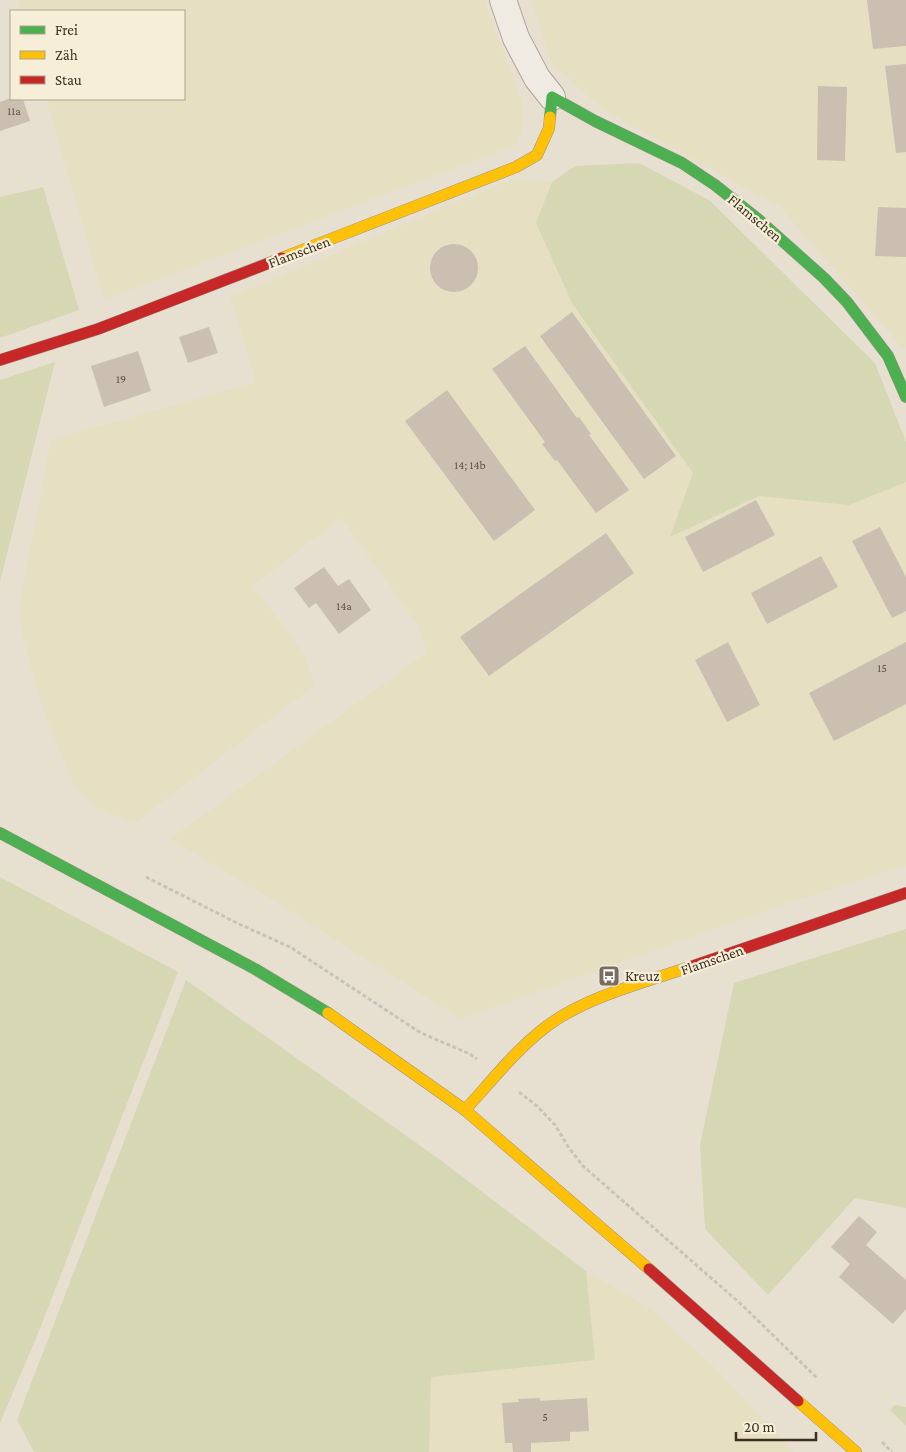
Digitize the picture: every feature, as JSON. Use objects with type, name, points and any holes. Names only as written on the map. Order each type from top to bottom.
[{"type":"street","name":"Flamschen","points":[[503,0],[516,38],[538,78],[552,97],[595,121],[682,163],[715,184],[759,220],[824,278],[847,302],[888,356],[906,397]]},
{"type":"street","name":"Flamschen","points":[[0,360],[98,329],[516,167],[538,155],[549,128],[552,97]]},
{"type":"street","points":[[0,834],[255,969],[326,1012],[465,1110],[856,1452]]},
{"type":"street","name":"Flamschen","points":[[465,1110],[542,1029],[573,1010],[614,993],[906,893]]},
{"type":"shaded area","points":[[18,0],[485,0],[523,105],[523,129],[516,145],[104,300],[46,100],[185,100],[185,10],[21,10]]},
{"type":"shaded area","points":[[531,0],[906,0],[906,351],[780,207],[602,109],[551,62]]},
{"type":"shaded area","points":[[512,179],[552,182],[536,223],[573,305],[693,473],[671,537],[759,496],[849,505],[906,482],[906,865],[785,904],[461,1019],[266,896],[170,839],[427,652],[417,624],[341,518],[253,586],[304,653],[315,685],[134,824],[96,807],[74,785],[42,708],[23,638],[19,610],[51,440],[256,382],[230,297]]},
{"type":"shaded area","points":[[586,1271],[650,1308],[718,1370],[794,1452],[429,1452],[431,1377],[595,1360]]},
{"type":"green space","points":[[639,163],[709,200],[875,363],[906,442],[906,482],[849,505],[759,496],[670,537],[693,473],[573,305],[536,223],[552,182],[575,166]]},
{"type":"green space","points":[[43,187],[79,310],[0,338],[0,197]]},
{"type":"green space","points":[[55,362],[0,582],[0,380]]},
{"type":"green space","points":[[0,877],[178,972],[39,1331],[0,1423]]},
{"type":"green space","points":[[906,929],[906,1208],[855,1198],[768,1295],[705,1229],[700,1145],[734,983]]},
{"type":"green space","points":[[186,980],[439,1159],[586,1271],[595,1360],[431,1377],[429,1452],[34,1452],[17,1420]]},
{"type":"green space","points":[[894,1405],[906,1407],[906,1426],[890,1410]]},
{"type":"building","points":[[867,0],[906,0],[906,46],[873,49]]},
{"type":"building","points":[[906,64],[906,152],[896,153],[885,66]]},
{"type":"building","points":[[818,86],[847,87],[845,161],[817,160]]},
{"type":"building","points":[[10,98],[10,100],[23,100],[30,121],[0,131],[0,102]]},
{"type":"building","points":[[878,207],[906,208],[906,257],[875,256]]},
{"type":"building","points":[[454,244],[463,246],[471,251],[476,259],[478,268],[476,277],[471,285],[463,290],[454,292],[445,290],[437,285],[432,277],[430,268],[432,259],[437,251],[445,246]]},
{"type":"building","points":[[572,312],[676,456],[644,479],[540,336]]},
{"type":"building","points":[[209,327],[218,353],[188,363],[179,337]]},
{"type":"building","points":[[525,346],[577,418],[579,417],[591,434],[589,435],[629,490],[596,513],[557,460],[555,461],[542,444],[545,442],[492,369]]},
{"type":"building","points":[[138,351],[151,391],[104,407],[91,366]]},
{"type":"building","points":[[447,390],[535,510],[494,541],[405,421]]},
{"type":"building","points":[[756,500],[775,535],[703,572],[685,537]]},
{"type":"building","points":[[880,527],[906,577],[906,611],[892,618],[852,541]]},
{"type":"building","points":[[606,533],[634,573],[489,676],[460,637]]},
{"type":"building","points":[[821,556],[838,587],[767,624],[751,593]]},
{"type":"building","points":[[324,567],[338,586],[349,579],[371,610],[339,634],[316,603],[309,608],[294,588]]},
{"type":"building","points":[[728,642],[760,705],[727,722],[695,660]]},
{"type":"building","points":[[906,642],[906,704],[834,741],[809,693]]},
{"type":"building","points":[[859,1216],[877,1232],[866,1245],[906,1280],[906,1309],[893,1324],[839,1277],[850,1264],[831,1247]]},
{"type":"building","points":[[540,1398],[540,1401],[587,1398],[589,1431],[570,1432],[570,1441],[531,1443],[531,1452],[513,1452],[512,1443],[505,1443],[502,1403],[519,1402],[518,1399]]},
{"type":"traffic: fast","points":[[550,117],[552,97],[595,121],[682,163],[715,185],[759,220],[824,278],[847,302],[888,356],[906,397]]},
{"type":"traffic: fast","points":[[0,833],[255,969],[328,1013]]},
{"type":"traffic: slow","points":[[282,258],[516,167],[537,155],[549,128],[550,117]]},
{"type":"traffic: slow","points":[[465,1110],[521,1048],[558,1019],[575,1009],[614,992],[693,966]]},
{"type":"traffic: slow","points":[[328,1013],[465,1110],[649,1269]]},
{"type":"traffic: slow","points":[[798,1401],[856,1452]]},
{"type":"traffic: jam","points":[[0,360],[98,329],[282,258]]},
{"type":"traffic: jam","points":[[693,966],[906,893]]},
{"type":"traffic: jam","points":[[649,1269],[798,1401]]},
{"type":"place","name":"Kreuz","points":[[609,976]]}]
